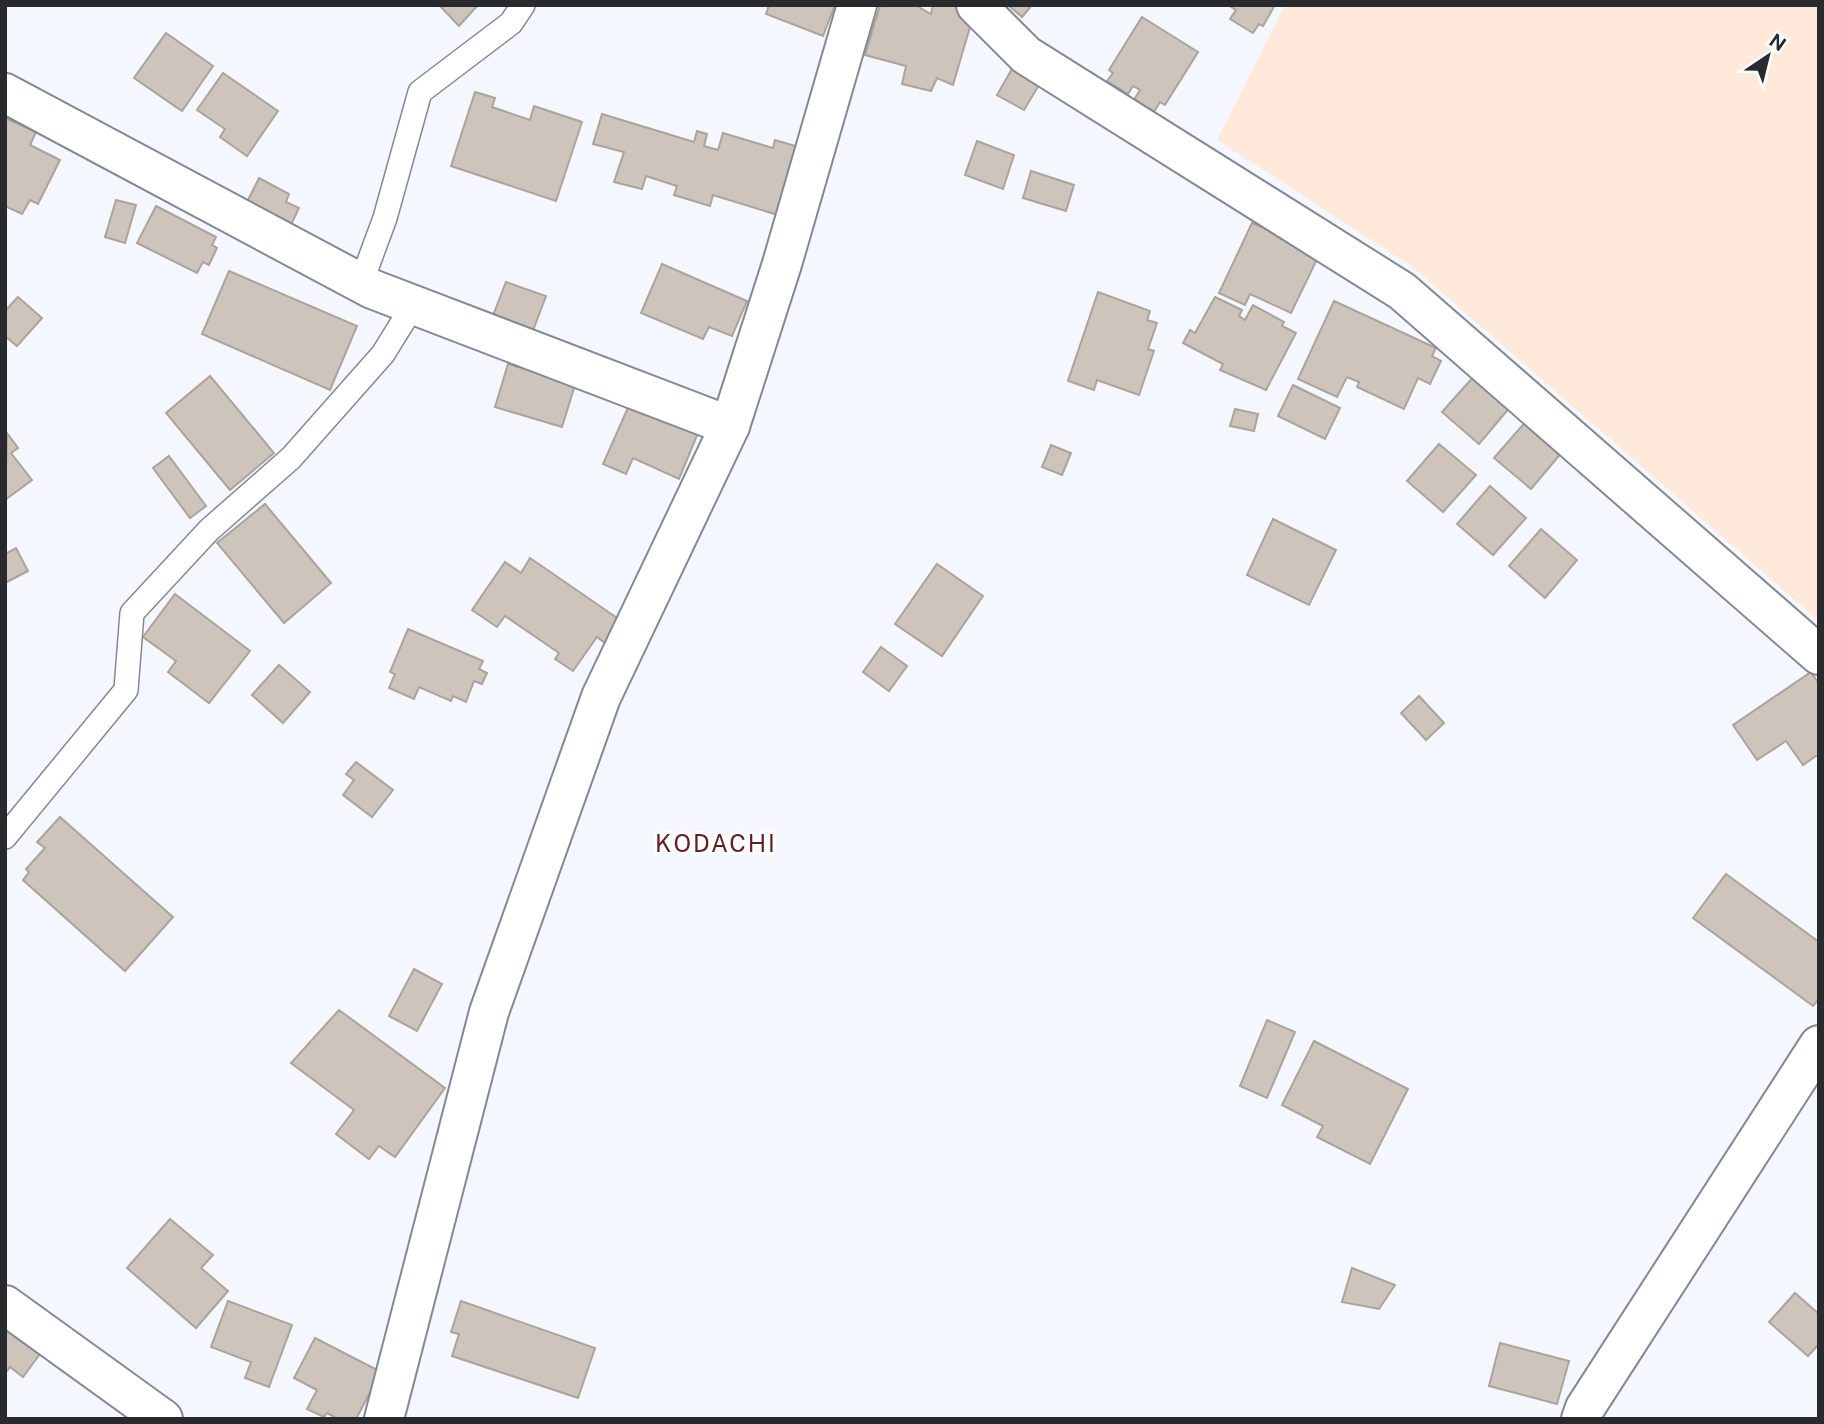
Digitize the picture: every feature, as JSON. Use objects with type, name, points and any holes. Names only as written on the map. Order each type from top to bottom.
[{"type":"street","points":[[384,1419],[494,999],[601,697],[730,426],[782,264],[857,5]]},
{"type":"street","points":[[976,5],[1026,55],[1402,292],[1819,655]]},
{"type":"street","points":[[5,93],[361,283],[730,426]]},
{"type":"street","points":[[1581,1419],[1585,1408],[1819,1045]]},
{"type":"street","points":[[5,1305],[163,1419]]},
{"type":"lane","points":[[361,283],[385,218],[420,92],[511,23],[523,5]]},
{"type":"lane","points":[[5,837],[126,690],[132,612],[209,530],[291,458],[383,354],[414,304]]},
{"type":"shaded area","points":[[1285,5],[1819,5],[1819,621],[1414,268],[1217,140]]},
{"type":"building","points":[[439,5],[477,5],[477,6],[459,26]]},
{"type":"building","points":[[769,5],[835,5],[823,36],[766,14]]},
{"type":"building","points":[[880,5],[915,5],[931,14],[933,5],[954,5],[970,27],[953,85],[937,78],[931,91],[902,84],[906,66],[865,55]]},
{"type":"building","points":[[1008,5],[1032,5],[1022,17]]},
{"type":"building","points":[[1228,5],[1275,5],[1263,26],[1259,24],[1253,33],[1230,19],[1236,10]]},
{"type":"building","points":[[1142,17],[1198,52],[1165,105],[1160,102],[1154,112],[1134,100],[1140,90],[1133,86],[1128,94],[1107,81],[1113,73],[1109,70]]},
{"type":"building","points":[[166,33],[213,66],[182,111],[134,78]]},
{"type":"building","points":[[1012,69],[1039,85],[1024,110],[997,95]]},
{"type":"building","points":[[223,73],[278,111],[247,156],[220,137],[225,129],[197,110]]},
{"type":"building","points":[[475,92],[495,98],[492,107],[530,120],[534,106],[582,122],[556,201],[451,166]]},
{"type":"building","points":[[602,114],[694,142],[697,131],[707,134],[704,146],[718,150],[723,133],[773,148],[775,140],[802,148],[781,216],[713,195],[710,206],[674,195],[677,186],[646,176],[642,189],[614,182],[624,152],[593,144]]},
{"type":"building","points":[[5,118],[36,132],[30,145],[60,160],[38,204],[30,200],[22,214],[5,206]]},
{"type":"building","points":[[977,141],[1014,155],[1003,189],[965,175]]},
{"type":"building","points":[[1031,171],[1074,185],[1066,211],[1023,198]]},
{"type":"building","points":[[259,178],[289,194],[286,202],[299,208],[287,233],[243,210]]},
{"type":"building","points":[[116,200],[136,205],[125,243],[105,237]]},
{"type":"building","points":[[156,206],[216,237],[212,245],[217,248],[209,265],[203,262],[197,273],[137,243]]},
{"type":"building","points":[[1252,223],[1321,251],[1291,313],[1250,294],[1245,305],[1219,293]]},
{"type":"building","points":[[662,264],[747,301],[732,336],[709,327],[703,339],[641,313]]},
{"type":"building","points":[[229,271],[357,326],[330,390],[202,334]]},
{"type":"building","points":[[506,282],[546,296],[529,341],[489,326]]},
{"type":"building","points":[[1098,292],[1150,311],[1147,320],[1157,323],[1148,349],[1154,351],[1139,395],[1097,380],[1094,390],[1068,381]]},
{"type":"building","points":[[18,297],[42,318],[17,346],[5,336],[5,311]]},
{"type":"building","points":[[1215,297],[1242,310],[1239,316],[1245,320],[1253,305],[1284,322],[1282,326],[1296,333],[1266,390],[1220,370],[1223,364],[1183,343],[1190,330],[1195,333]]},
{"type":"building","points":[[1334,301],[1436,348],[1432,356],[1441,361],[1430,384],[1418,378],[1404,409],[1357,387],[1359,382],[1347,377],[1337,397],[1298,379]]},
{"type":"building","points":[[508,364],[575,385],[562,427],[495,407]]},
{"type":"building","points":[[1475,375],[1511,406],[1479,444],[1442,412]]},
{"type":"building","points":[[210,376],[274,453],[230,490],[166,413]]},
{"type":"building","points":[[1293,385],[1340,408],[1325,439],[1278,416]]},
{"type":"building","points":[[630,403],[698,433],[679,479],[633,458],[626,474],[603,464]]},
{"type":"building","points":[[1235,409],[1258,414],[1254,431],[1230,426]]},
{"type":"building","points":[[1527,420],[1563,451],[1531,489],[1494,458]]},
{"type":"building","points":[[7,433],[18,448],[11,453],[32,480],[5,500]]},
{"type":"building","points":[[1439,444],[1476,475],[1443,512],[1407,481]]},
{"type":"building","points":[[1051,445],[1071,453],[1062,475],[1042,467]]},
{"type":"building","points":[[169,456],[206,506],[190,518],[153,468]]},
{"type":"building","points":[[1490,486],[1526,518],[1493,555],[1457,524]]},
{"type":"building","points":[[265,504],[331,583],[284,623],[217,543]]},
{"type":"building","points":[[1273,519],[1336,550],[1309,605],[1247,575]]},
{"type":"building","points":[[1541,529],[1577,560],[1545,598],[1509,566]]},
{"type":"building","points":[[16,548],[28,571],[5,583],[5,554]]},
{"type":"building","points":[[530,558],[620,620],[605,643],[597,637],[573,671],[555,659],[559,653],[505,616],[497,627],[472,610],[505,562],[521,573]]},
{"type":"building","points":[[937,564],[983,596],[942,656],[895,624]]},
{"type":"building","points":[[175,594],[250,651],[209,703],[168,672],[176,661],[143,637]]},
{"type":"building","points":[[408,629],[483,661],[479,669],[487,673],[482,684],[474,681],[466,702],[453,696],[451,701],[419,687],[414,699],[389,688],[395,674],[390,672]]},
{"type":"building","points":[[881,647],[907,666],[889,691],[863,672]]},
{"type":"building","points":[[279,665],[310,692],[283,723],[252,695]]},
{"type":"building","points":[[1811,672],[1819,684],[1819,754],[1803,765],[1786,741],[1757,760],[1733,725]]},
{"type":"building","points":[[1419,696],[1444,723],[1426,740],[1401,713]]},
{"type":"building","points":[[356,762],[393,790],[372,817],[343,795],[354,780],[346,774]]},
{"type":"building","points":[[60,817],[173,917],[125,971],[23,880],[29,872],[26,869],[45,848],[37,842]]},
{"type":"building","points":[[1726,874],[1819,942],[1819,999],[1813,1006],[1693,918]]},
{"type":"building","points":[[414,969],[442,984],[417,1031],[389,1016]]},
{"type":"building","points":[[339,1010],[445,1088],[395,1157],[379,1146],[369,1159],[336,1134],[354,1110],[291,1063]]},
{"type":"building","points":[[1267,1020],[1295,1032],[1267,1098],[1240,1086]]},
{"type":"building","points":[[1314,1041],[1408,1089],[1370,1164],[1317,1137],[1323,1126],[1282,1105]]},
{"type":"building","points":[[170,1219],[213,1255],[201,1268],[228,1291],[196,1328],[127,1268]]},
{"type":"building","points":[[1352,1268],[1395,1285],[1379,1309],[1342,1302]]},
{"type":"building","points":[[1795,1293],[1819,1314],[1819,1344],[1808,1356],[1769,1322]]},
{"type":"building","points":[[228,1301],[292,1325],[269,1387],[245,1378],[251,1362],[211,1347]]},
{"type":"building","points":[[461,1301],[595,1348],[578,1398],[452,1356],[459,1334],[451,1332]]},
{"type":"building","points":[[5,1326],[40,1354],[23,1377],[10,1367],[5,1374]]},
{"type":"building","points":[[315,1338],[381,1372],[356,1419],[338,1419],[327,1413],[324,1417],[307,1409],[317,1390],[294,1378]]},
{"type":"building","points":[[1500,1343],[1569,1361],[1557,1404],[1489,1386]]},
{"type":"district","name":"KODACHI","points":[[716,843]]}]
